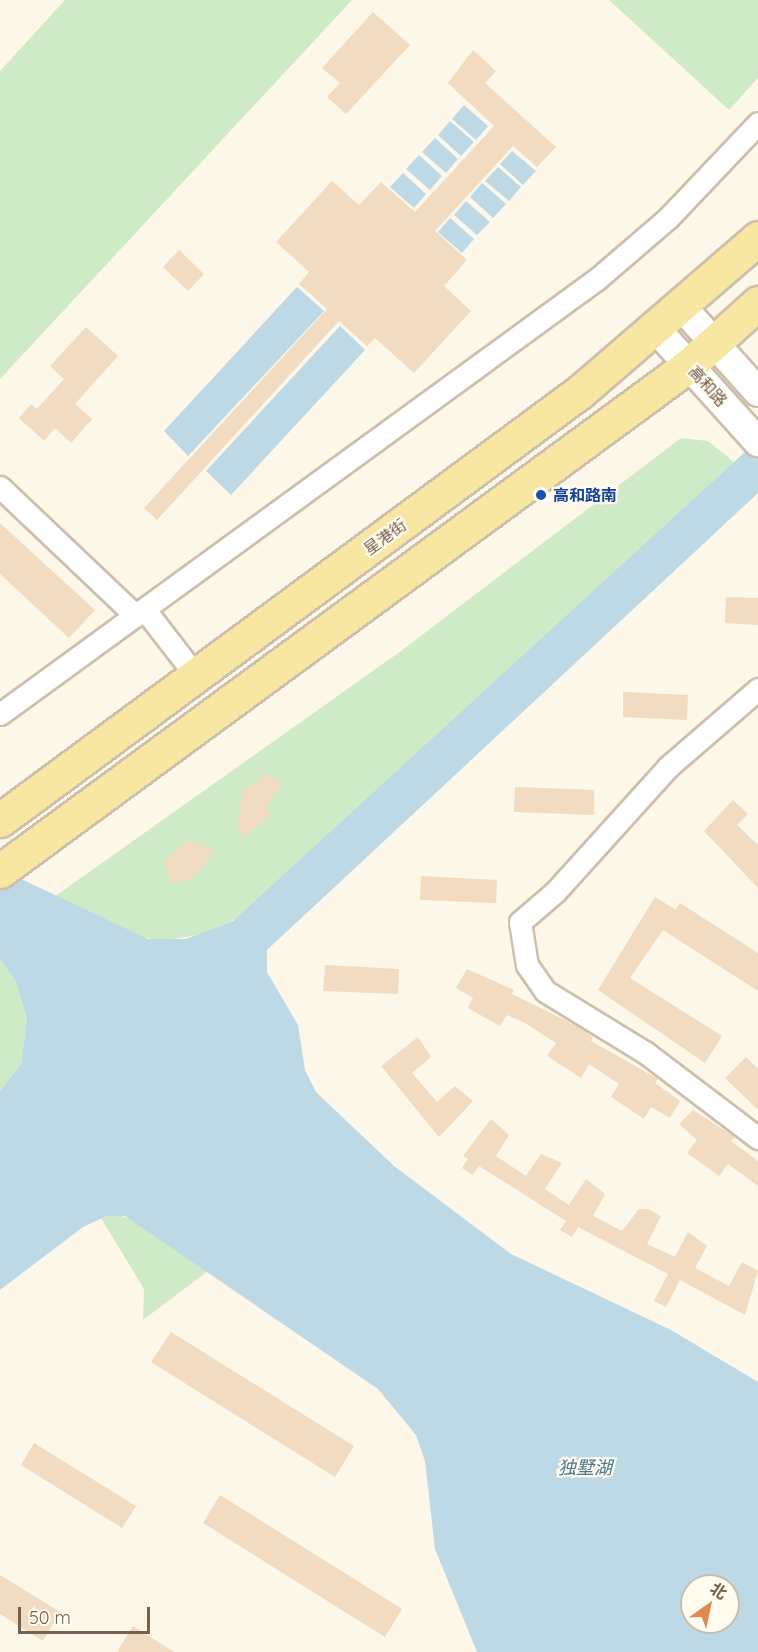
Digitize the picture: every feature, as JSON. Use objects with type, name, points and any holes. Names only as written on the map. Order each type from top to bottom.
[{"type":"main road","name":"星港街","points":[[0,820],[657,330],[758,238]]},
{"type":"main road","points":[[5,867],[689,365],[758,303]]},
{"type":"main road","name":"高和路","points":[[682,307],[758,392]]},
{"type":"main road","name":"高和路","points":[[657,330],[756,439]]},
{"type":"street","points":[[0,714],[597,279],[668,218],[758,123]]},
{"type":"street","points":[[0,487],[141,613],[196,676]]},
{"type":"street","points":[[758,689],[668,767],[555,892],[520,922],[527,965],[545,991],[646,1053],[758,1138]]},
{"type":"green space","points":[[65,0],[352,0],[0,379],[0,71]]},
{"type":"green space","points":[[609,0],[758,0],[758,78],[729,110]]},
{"type":"green space","points":[[681,438],[708,441],[734,462],[242,916],[203,934],[162,941],[133,935],[54,897],[401,651]]},
{"type":"green space","points":[[0,959],[16,982],[27,1019],[21,1064],[0,1091]]},
{"type":"green space","points":[[115,1214],[136,1221],[208,1271],[143,1320],[144,1289],[101,1218]]},
{"type":"water","points":[[464,105],[488,126],[476,140],[452,119]]},
{"type":"water","points":[[450,121],[474,142],[461,156],[438,135]]},
{"type":"water","points":[[435,138],[458,159],[446,173],[422,152]]},
{"type":"water","points":[[512,151],[536,171],[523,185],[500,164]]},
{"type":"water","points":[[419,155],[442,176],[430,190],[406,169]]},
{"type":"water","points":[[498,167],[521,187],[509,201],[485,181]]},
{"type":"water","points":[[403,173],[426,194],[414,208],[390,187]]},
{"type":"water","points":[[482,183],[506,204],[493,218],[470,197]]},
{"type":"water","points":[[466,201],[490,222],[477,235],[454,215]]},
{"type":"water","points":[[450,218],[474,239],[462,253],[438,232]]},
{"type":"water","points":[[297,287],[324,311],[188,456],[164,431]]},
{"type":"water","points":[[340,326],[365,350],[231,495],[206,471]]},
{"type":"water","name":"独墅湖","points":[[758,440],[758,493],[267,950],[267,972],[298,1025],[305,1070],[316,1092],[394,1166],[511,1254],[671,1330],[758,1382],[758,1652],[477,1652],[435,1549],[425,1461],[416,1435],[378,1389],[125,1216],[107,1216],[83,1227],[0,1290],[0,1091],[21,1064],[27,1019],[16,982],[0,959],[0,869],[148,939],[186,939],[233,921]]},
{"type":"building","points":[[373,12],[410,45],[346,114],[327,97],[340,83],[322,68]]},
{"type":"building","points":[[473,50],[496,71],[485,83],[556,147],[537,167],[513,146],[435,231],[467,260],[444,286],[471,311],[414,373],[375,338],[367,346],[339,321],[157,520],[144,508],[327,309],[299,284],[309,272],[276,242],[332,181],[359,205],[381,182],[415,212],[494,126],[448,83]]},
{"type":"building","points":[[179,250],[204,274],[188,291],[163,267]]},
{"type":"building","points":[[86,327],[118,356],[75,404],[92,419],[71,443],[55,428],[44,441],[19,418],[31,404],[37,409],[64,379],[50,366]]},
{"type":"building","points":[[0,523],[95,610],[69,638],[0,574]]},
{"type":"building","points":[[726,597],[758,598],[758,625],[725,623]]},
{"type":"building","points":[[623,692],[688,695],[687,720],[623,717]]},
{"type":"building","points":[[267,774],[282,783],[266,808],[271,813],[245,837],[237,827],[243,791]]},
{"type":"building","points":[[515,787],[594,790],[594,815],[514,812]]},
{"type":"building","points":[[733,800],[748,814],[737,825],[758,845],[758,888],[704,831]]},
{"type":"building","points":[[189,839],[215,851],[191,880],[171,883],[164,861]]},
{"type":"building","points":[[421,876],[497,880],[496,903],[420,900]]},
{"type":"building","points":[[655,897],[676,910],[680,903],[758,953],[758,991],[663,930],[630,978],[722,1036],[705,1063],[598,990]]},
{"type":"building","points":[[325,965],[399,969],[398,994],[323,991]]},
{"type":"building","points":[[467,969],[514,990],[512,994],[577,1026],[593,1037],[591,1041],[658,1079],[655,1083],[680,1101],[670,1118],[651,1107],[644,1119],[611,1097],[619,1084],[589,1064],[581,1078],[547,1056],[556,1043],[525,1023],[507,1015],[500,1026],[468,1008],[473,998],[456,988]]},
{"type":"building","points":[[418,1037],[431,1057],[412,1073],[437,1102],[455,1086],[473,1101],[439,1137],[381,1066]]},
{"type":"building","points":[[746,1057],[758,1069],[758,1110],[725,1078]]},
{"type":"building","points":[[693,1110],[735,1137],[731,1141],[758,1161],[758,1186],[728,1164],[719,1176],[687,1153],[697,1140],[679,1124]]},
{"type":"building","points":[[491,1119],[509,1135],[496,1156],[526,1176],[541,1154],[562,1163],[545,1189],[569,1205],[586,1179],[605,1194],[593,1216],[622,1231],[639,1209],[648,1209],[661,1216],[647,1244],[675,1257],[688,1232],[707,1246],[695,1268],[729,1286],[742,1262],[758,1271],[745,1315],[680,1280],[666,1307],[654,1301],[668,1274],[578,1227],[572,1237],[560,1230],[566,1221],[479,1166],[473,1175],[462,1168],[468,1159],[463,1156]]},
{"type":"building","points":[[171,1332],[354,1446],[335,1477],[151,1362]]},
{"type":"building","points":[[34,1443],[136,1506],[122,1528],[21,1465]]},
{"type":"building","points":[[220,1495],[402,1609],[385,1637],[203,1523]]},
{"type":"building","points":[[0,1575],[60,1612],[43,1641],[0,1614]]},
{"type":"building","points":[[133,1626],[174,1652],[117,1652]]},
{"type":"place","name":"高和路南","points":[[541,495]]}]
